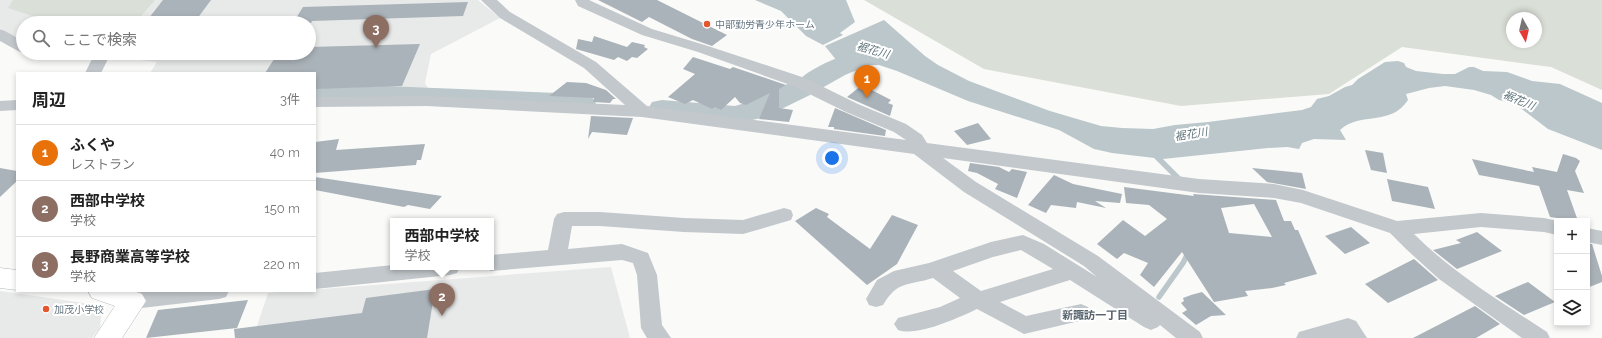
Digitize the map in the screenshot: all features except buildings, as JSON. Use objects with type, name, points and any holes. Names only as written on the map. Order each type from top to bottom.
[{"type":"highway","points":[[0,278],[16,280]]},
{"type":"highway","points":[[104,292],[132,301],[107,338]]},
{"type":"street","points":[[488,0],[505,15],[590,65],[642,112]]},
{"type":"street","points":[[582,0],[583,3],[647,32],[703,48],[799,82],[852,108],[900,128],[916,140],[921,150],[970,187],[1091,261],[1186,333]]},
{"type":"street","points":[[0,34],[16,44]]},
{"type":"street","points":[[94,72],[100,60]]},
{"type":"street","points":[[316,102],[427,101],[642,112],[1199,186],[1274,191],[1303,197],[1397,228],[1481,220],[1544,225],[1554,227]]},
{"type":"street","points":[[0,106],[16,105]]},
{"type":"street","points":[[557,256],[564,219],[600,219],[684,225],[743,227],[784,215]]},
{"type":"street","points":[[1397,228],[1413,246],[1444,273],[1538,338]]},
{"type":"street","points":[[1590,236],[1602,238]]},
{"type":"street","points":[[876,299],[884,286],[901,277],[936,269],[991,250],[1023,242],[1037,249],[1152,321],[1171,330],[1186,333]]},
{"type":"street","points":[[494,263],[557,256],[622,252],[641,258],[647,275],[652,328],[660,338]]},
{"type":"street","points":[[936,269],[978,300],[1024,325],[1081,313]]},
{"type":"street","points":[[316,281],[421,270]]},
{"type":"street","points":[[905,324],[943,315],[978,300],[1072,271]]},
{"type":"street","points":[[132,301],[210,292]]},
{"type":"street","points":[[1307,338],[1348,327],[1356,338]]},
{"type":"shaded area","points":[[0,0],[478,0],[500,18],[431,54],[425,83],[431,93],[316,93],[316,72],[151,72],[157,62],[140,60],[316,60],[316,16],[16,16],[16,38],[0,28]]},
{"type":"shaded area","points":[[13,0],[155,0],[141,16],[33,16],[8,8]]},
{"type":"shaded area","points":[[864,0],[1602,0],[1602,90],[1551,67],[1402,47],[1329,94],[1181,106],[984,69]]},
{"type":"shaded area","points":[[611,267],[630,338],[253,338],[268,293],[316,292],[316,289]]},
{"type":"shaded area","name":"加茂小学校","points":[[0,291],[84,303],[101,316],[100,328],[92,338],[0,338]]},
{"type":"water","points":[[755,0],[846,0],[855,22],[840,33],[843,35],[823,45],[806,36],[781,11]]},
{"type":"water","name":"裾花川","points":[[884,20],[925,56],[938,65],[969,81],[1050,111],[1101,126],[1153,129],[1302,110],[1311,107],[1317,99],[1329,96],[1345,87],[1352,85],[1358,79],[1385,62],[1398,61],[1404,63],[1406,67],[1416,71],[1455,74],[1469,67],[1474,67],[1483,71],[1507,72],[1532,81],[1560,84],[1602,103],[1602,150],[1548,129],[1515,104],[1499,100],[1491,95],[1474,90],[1445,86],[1429,88],[1406,94],[1408,100],[1401,108],[1393,113],[1348,124],[1340,130],[1346,140],[1314,139],[1302,143],[1299,149],[1287,147],[1268,148],[1163,159],[1112,153],[1094,149],[1059,130],[968,101],[897,71],[879,65],[852,66],[837,61],[825,46]]},
{"type":"waterway","name":"裾花川","points":[[812,82],[836,69],[882,50]]},
{"type":"waterway","points":[[662,109],[735,115],[755,110],[800,89]]},
{"type":"waterway","points":[[316,96],[384,95],[582,103]]},
{"type":"waterway","points":[[1156,156],[1180,180]]},
{"type":"waterway","points":[[1159,297],[1183,263],[1188,253]]},
{"type":"place","name":"中部勤労青少年ホーム","points":[[707,24]]},
{"type":"place","name":"長野商業高等学校","points":[[376,48]]},
{"type":"place","name":"ふくや","points":[[867,98]]},
{"type":"place","name":"加茂小学校","points":[[46,309]]},
{"type":"place","name":"西部中学校","points":[[442,316]]},
{"type":"district","name":"新諏訪一丁目","points":[[1095,315]]}]
